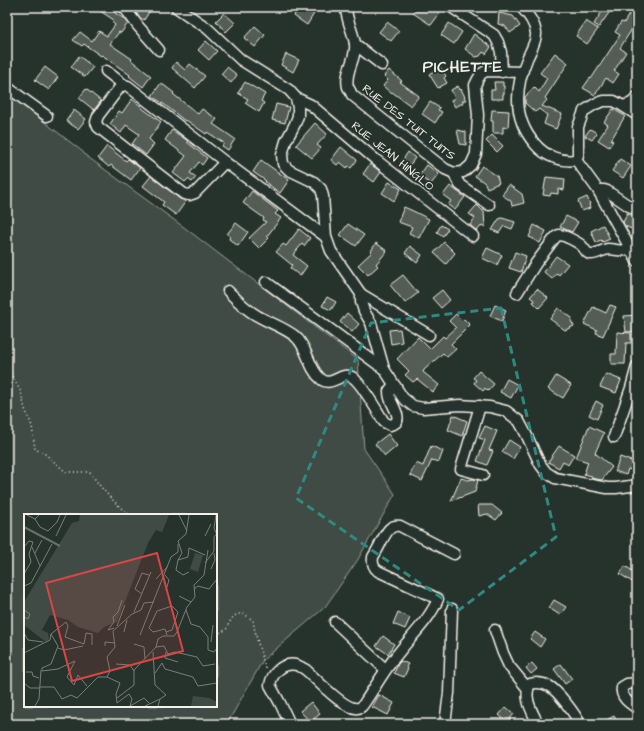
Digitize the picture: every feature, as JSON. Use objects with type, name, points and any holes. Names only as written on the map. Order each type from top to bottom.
[{"type":"street","points":[[124,7],[159,50]]},
{"type":"street","name":"RUE JEAN HINGLO","points":[[176,7],[207,28],[241,60],[289,90],[296,98],[311,105],[376,160],[473,236]]},
{"type":"street","name":"RUE DES TUIT TUITS","points":[[346,7],[346,13],[355,44],[347,86],[352,95],[445,169],[454,173],[463,172],[471,165],[476,154],[478,115],[475,85],[478,79],[486,71],[522,72]]},
{"type":"street","points":[[451,7],[494,35],[501,52],[502,72]]},
{"type":"street","points":[[522,7],[534,24],[537,34],[522,72],[519,85],[517,101],[522,123],[529,138],[539,149],[550,156],[561,160],[576,160]]},
{"type":"street","points":[[355,44],[382,65]]},
{"type":"street","points":[[106,71],[124,85],[128,86],[225,162],[326,237]]},
{"type":"street","points":[[124,85],[120,87],[98,116],[96,122],[98,127],[184,194],[189,195],[195,193],[225,162]]},
{"type":"street","points":[[7,87],[47,116]]},
{"type":"street","points":[[623,106],[632,103],[637,97]]},
{"type":"street","points":[[296,98],[298,116],[286,141],[282,155],[283,164],[289,170],[314,182],[321,189],[323,196],[326,237],[331,251],[361,294],[429,335]]},
{"type":"street","points":[[576,160],[578,155],[578,127],[584,111],[595,104],[604,101],[614,102],[637,115]]},
{"type":"street","points":[[576,160],[598,190],[637,261]]},
{"type":"street","points":[[454,173],[460,185],[489,205]]},
{"type":"street","points":[[598,190],[604,190],[629,206],[637,209]]},
{"type":"street","points":[[518,293],[536,263],[557,236],[564,236],[580,244],[591,255],[602,250],[609,249],[622,251],[630,249]]},
{"type":"street","points":[[266,282],[384,369]]},
{"type":"street","points":[[228,291],[245,308],[295,337],[303,346],[312,367],[322,380],[327,382],[342,376],[352,377],[359,383],[384,422],[390,425],[396,422],[398,417],[389,397],[389,391],[392,387],[396,387]]},
{"type":"street","points":[[361,294],[361,302],[371,323],[384,369],[403,398],[413,406],[423,408],[460,405],[480,406],[506,411],[519,421],[540,464],[546,472],[555,478],[607,488],[637,485]]},
{"type":"street","points":[[614,437],[637,366]]},
{"type":"street","points":[[480,406],[461,469],[483,475]]},
{"type":"street","points":[[290,724],[270,685],[273,676],[277,671],[287,665],[295,664],[306,670],[347,706],[357,708],[361,707],[385,670],[425,622],[435,606],[438,599],[378,571],[375,568],[373,558],[388,530],[393,526],[400,526],[454,554]]},
{"type":"street","points":[[445,724],[449,692],[452,609]]},
{"type":"street","points":[[335,622],[385,670]]},
{"type":"street","points":[[495,630],[503,653],[510,666],[528,689]]},
{"type":"street","points":[[538,724],[528,703],[527,694],[530,684],[535,683],[541,683],[550,687],[576,716],[580,724]]},
{"type":"street","points":[[637,683],[624,685],[621,690],[626,700],[637,708]]},
{"type":"path","points":[[7,370],[11,374],[21,392],[25,409],[32,426],[35,449],[45,454],[66,472],[90,472],[115,503],[128,514]]},
{"type":"path","points":[[217,634],[226,630],[232,618],[237,614],[244,614],[253,621],[270,685]]},
{"type":"highlighted area","points":[[501,308],[556,537],[459,610],[296,498],[371,323]]},
{"type":"shaded area","points":[[7,93],[85,155],[185,228],[358,360],[364,449],[395,494],[357,561],[325,607],[263,660],[227,724],[7,724]]},
{"type":"building","points":[[94,7],[113,7],[117,10],[115,13],[128,23],[110,44],[132,59],[131,60],[151,76],[143,87],[129,76],[130,75],[102,55],[101,56],[84,44],[82,46],[73,40],[80,32],[92,41],[99,31],[107,36],[115,25],[112,22],[114,20]]},
{"type":"building","points":[[138,7],[152,7],[144,20],[139,17],[135,11]]},
{"type":"building","points":[[289,7],[307,7],[315,12],[307,25],[294,16],[296,11]]},
{"type":"building","points":[[417,7],[431,7],[440,13],[431,25],[413,13]]},
{"type":"building","points":[[605,7],[613,7],[599,27],[594,24]]},
{"type":"building","points":[[633,7],[637,7],[637,21],[620,48],[626,52],[614,71],[619,74],[613,83],[606,78],[595,95],[583,88],[590,78],[591,79],[620,35],[615,32],[621,22],[624,23]]},
{"type":"building","points":[[224,13],[235,23],[226,32],[216,21]]},
{"type":"building","points":[[499,13],[513,16],[520,26],[510,33],[505,26],[498,24]]},
{"type":"building","points":[[586,21],[598,29],[587,44],[576,36]]},
{"type":"building","points":[[387,22],[399,31],[391,41],[379,32]]},
{"type":"building","points":[[449,23],[462,32],[454,44],[441,35]]},
{"type":"building","points":[[255,26],[265,35],[255,47],[244,38]]},
{"type":"building","points":[[474,34],[491,47],[486,54],[483,52],[480,56],[476,57],[465,49]]},
{"type":"building","points":[[206,41],[217,51],[209,60],[198,50]]},
{"type":"building","points":[[555,53],[568,63],[545,98],[547,100],[542,106],[562,114],[556,129],[544,124],[547,115],[539,109],[535,112],[525,103],[525,97],[534,87],[539,92],[547,78],[540,73]]},
{"type":"building","points":[[286,54],[299,60],[293,72],[281,65]]},
{"type":"building","points":[[79,56],[93,67],[85,77],[71,67]]},
{"type":"building","points":[[176,62],[185,70],[190,64],[205,76],[195,88],[172,68]]},
{"type":"building","points":[[45,67],[58,77],[49,90],[35,80]]},
{"type":"building","points":[[227,67],[237,75],[231,83],[221,74]]},
{"type":"building","points":[[440,67],[446,76],[444,78],[447,83],[438,88],[429,74]]},
{"type":"building","points":[[389,70],[402,81],[400,82],[419,96],[411,106],[383,86],[388,80],[384,76]]},
{"type":"building","points":[[245,82],[265,94],[261,101],[264,103],[259,112],[245,103],[248,99],[238,93]]},
{"type":"building","points":[[494,82],[503,82],[503,99],[491,99],[491,90],[495,90]]},
{"type":"building","points":[[161,83],[198,114],[202,109],[217,119],[213,124],[235,139],[228,150],[222,146],[224,143],[207,132],[206,134],[186,120],[185,121],[152,96]]},
{"type":"building","points":[[458,86],[466,100],[463,100],[463,103],[455,107],[451,100],[455,98],[451,90]]},
{"type":"building","points":[[86,89],[101,101],[94,110],[79,98]]},
{"type":"building","points":[[132,99],[161,122],[149,139],[154,144],[146,155],[132,144],[139,134],[126,125],[121,133],[110,124],[119,111],[122,113]]},
{"type":"building","points":[[430,102],[440,108],[438,110],[442,112],[435,123],[422,114]]},
{"type":"building","points":[[276,104],[289,107],[285,123],[272,120]]},
{"type":"building","points":[[613,109],[625,116],[611,140],[613,141],[609,147],[598,140],[608,125],[604,122]]},
{"type":"building","points":[[74,110],[86,119],[78,129],[66,121]]},
{"type":"building","points":[[492,110],[509,111],[508,128],[503,127],[503,133],[493,133],[493,121],[491,121]]},
{"type":"building","points":[[315,123],[327,134],[317,145],[321,148],[312,158],[296,145]]},
{"type":"building","points":[[590,129],[597,133],[592,140],[585,136]]},
{"type":"building","points":[[172,130],[188,141],[187,142],[207,158],[202,165],[199,162],[190,173],[196,177],[192,182],[188,179],[185,182],[173,173],[186,156],[165,140]]},
{"type":"building","points":[[457,130],[466,132],[466,145],[460,144]]},
{"type":"building","points":[[492,135],[503,146],[497,152],[486,141]]},
{"type":"building","points":[[107,146],[126,161],[128,159],[140,168],[131,180],[111,165],[109,167],[98,158]]},
{"type":"building","points":[[341,147],[357,160],[351,168],[348,166],[347,168],[340,162],[337,165],[331,160]]},
{"type":"building","points":[[408,152],[415,158],[409,166],[402,161]]},
{"type":"building","points":[[620,159],[631,166],[623,178],[612,171]]},
{"type":"building","points":[[261,160],[289,180],[280,193],[253,172]]},
{"type":"building","points":[[370,164],[381,172],[374,182],[363,174]]},
{"type":"building","points":[[427,165],[439,174],[431,184],[419,176]]},
{"type":"building","points":[[482,166],[497,176],[499,183],[487,188],[485,183],[475,176]]},
{"type":"building","points":[[151,176],[180,199],[186,201],[176,215],[162,205],[164,202],[143,186]]},
{"type":"building","points":[[546,177],[565,179],[564,190],[558,189],[558,194],[551,193],[550,196],[543,195]]},
{"type":"building","points":[[389,182],[401,189],[394,201],[382,193]]},
{"type":"building","points":[[509,185],[522,194],[524,203],[512,206],[511,201],[502,195]]},
{"type":"building","points":[[450,186],[465,197],[455,210],[448,205],[451,201],[443,195]]},
{"type":"building","points":[[252,191],[278,211],[275,214],[281,218],[267,236],[269,238],[259,248],[249,238],[266,222],[263,220],[264,218],[243,203]]},
{"type":"building","points":[[587,197],[590,208],[582,211],[578,201]]},
{"type":"building","points":[[477,205],[484,212],[485,227],[482,225],[477,231],[470,225],[475,218],[469,214]]},
{"type":"building","points":[[404,207],[429,219],[419,238],[409,233],[412,227],[398,222]]},
{"type":"building","points":[[627,213],[637,217],[634,230],[625,226],[623,223]]},
{"type":"building","points":[[566,216],[578,222],[572,232],[560,227]]},
{"type":"building","points":[[502,218],[515,222],[512,229],[504,226],[499,233],[492,230],[499,219]]},
{"type":"building","points":[[236,223],[248,232],[238,246],[229,239],[230,236],[227,234]]},
{"type":"building","points":[[348,224],[364,235],[356,246],[340,235]]},
{"type":"building","points":[[441,225],[448,229],[443,236],[437,232]]},
{"type":"building","points":[[534,225],[546,231],[540,243],[529,237]]},
{"type":"building","points":[[603,225],[610,239],[603,242],[601,240],[596,242],[591,231]]},
{"type":"building","points":[[299,229],[310,238],[304,246],[302,244],[293,255],[307,266],[300,276],[290,268],[292,265],[276,252],[283,244],[286,246]]},
{"type":"building","points":[[444,242],[455,253],[446,264],[434,253]]},
{"type":"building","points":[[376,243],[387,251],[376,264],[378,266],[368,275],[358,265],[372,252],[371,251]]},
{"type":"building","points":[[410,246],[422,255],[417,263],[405,253]]},
{"type":"building","points":[[487,248],[502,255],[497,265],[482,258]]},
{"type":"building","points":[[515,252],[526,256],[521,272],[509,268]]},
{"type":"building","points":[[556,256],[568,264],[559,275],[557,273],[552,279],[544,272]]},
{"type":"building","points":[[403,275],[418,293],[405,303],[390,285]]},
{"type":"building","points":[[537,289],[548,298],[539,308],[530,297]]},
{"type":"building","points":[[442,290],[450,300],[441,308],[432,298]]},
{"type":"building","points":[[327,297],[336,302],[331,310],[322,306]]},
{"type":"building","points":[[495,305],[506,310],[502,321],[490,316]]},
{"type":"building","points":[[610,305],[616,307],[603,336],[596,333],[597,330],[584,324],[593,307],[606,313]]},
{"type":"building","points":[[558,308],[572,318],[571,321],[574,326],[565,330],[550,319]]},
{"type":"building","points":[[347,313],[359,324],[352,332],[340,322]]},
{"type":"building","points":[[456,314],[470,325],[451,344],[456,349],[447,357],[443,353],[424,370],[423,372],[439,385],[433,392],[417,379],[413,382],[405,375],[409,371],[397,359],[418,337],[430,349],[443,336],[445,338],[456,328],[449,321]]},
{"type":"building","points":[[637,315],[637,331],[626,332],[624,316]]},
{"type":"building","points":[[400,329],[402,342],[391,344],[389,330]]},
{"type":"building","points":[[617,332],[631,333],[631,343],[626,343],[625,364],[611,364],[611,354],[616,354]]},
{"type":"building","points":[[479,371],[494,384],[488,391],[485,388],[483,391],[474,383],[476,380],[473,378]]},
{"type":"building","points":[[606,374],[621,380],[616,393],[600,387]]},
{"type":"building","points":[[556,376],[571,385],[563,398],[548,389]]},
{"type":"building","points":[[507,379],[518,385],[511,398],[500,392]]},
{"type":"building","points":[[596,401],[603,405],[597,419],[589,415]]},
{"type":"building","points":[[453,415],[467,421],[462,436],[448,430]]},
{"type":"building","points":[[485,426],[497,431],[489,450],[493,451],[487,465],[477,461],[485,440],[479,438]]},
{"type":"building","points":[[589,426],[604,433],[595,453],[612,467],[602,480],[591,478],[592,476],[584,474],[588,462],[576,458]]},
{"type":"building","points":[[388,434],[397,446],[385,456],[375,444]]},
{"type":"building","points":[[509,440],[520,447],[513,459],[502,452]]},
{"type":"building","points":[[431,446],[443,451],[439,462],[432,460],[422,481],[410,475],[416,463],[423,466]]},
{"type":"building","points":[[559,446],[574,455],[568,465],[563,461],[559,468],[548,462]]},
{"type":"building","points":[[620,457],[634,462],[631,470],[628,469],[626,475],[615,471]]},
{"type":"building","points":[[461,478],[478,480],[475,492],[451,501]]},
{"type":"building","points":[[478,505],[492,505],[502,513],[496,520],[487,514],[479,516]]},
{"type":"building","points":[[625,566],[637,574],[637,585],[620,574]]},
{"type":"building","points":[[554,600],[566,607],[560,615],[549,608]]},
{"type":"building","points":[[398,612],[410,618],[405,629],[393,624]]},
{"type":"building","points":[[535,632],[545,639],[540,647],[530,639]]},
{"type":"building","points":[[383,636],[394,644],[388,654],[376,646]]},
{"type":"building","points":[[401,661],[408,664],[404,677],[394,673]]},
{"type":"building","points":[[532,663],[537,669],[531,674],[526,668]]},
{"type":"building","points":[[561,664],[572,679],[565,684],[554,669]]},
{"type":"building","points":[[379,695],[394,703],[388,715],[372,707]]},
{"type":"building","points":[[311,702],[320,714],[310,722],[300,711]]},
{"type":"building","points":[[506,707],[514,714],[507,722],[499,715]]},
{"type":"building","points":[[614,716],[618,724],[599,724]]},
{"type":"district","name":"PICHETTE","points":[[463,66]]}]
